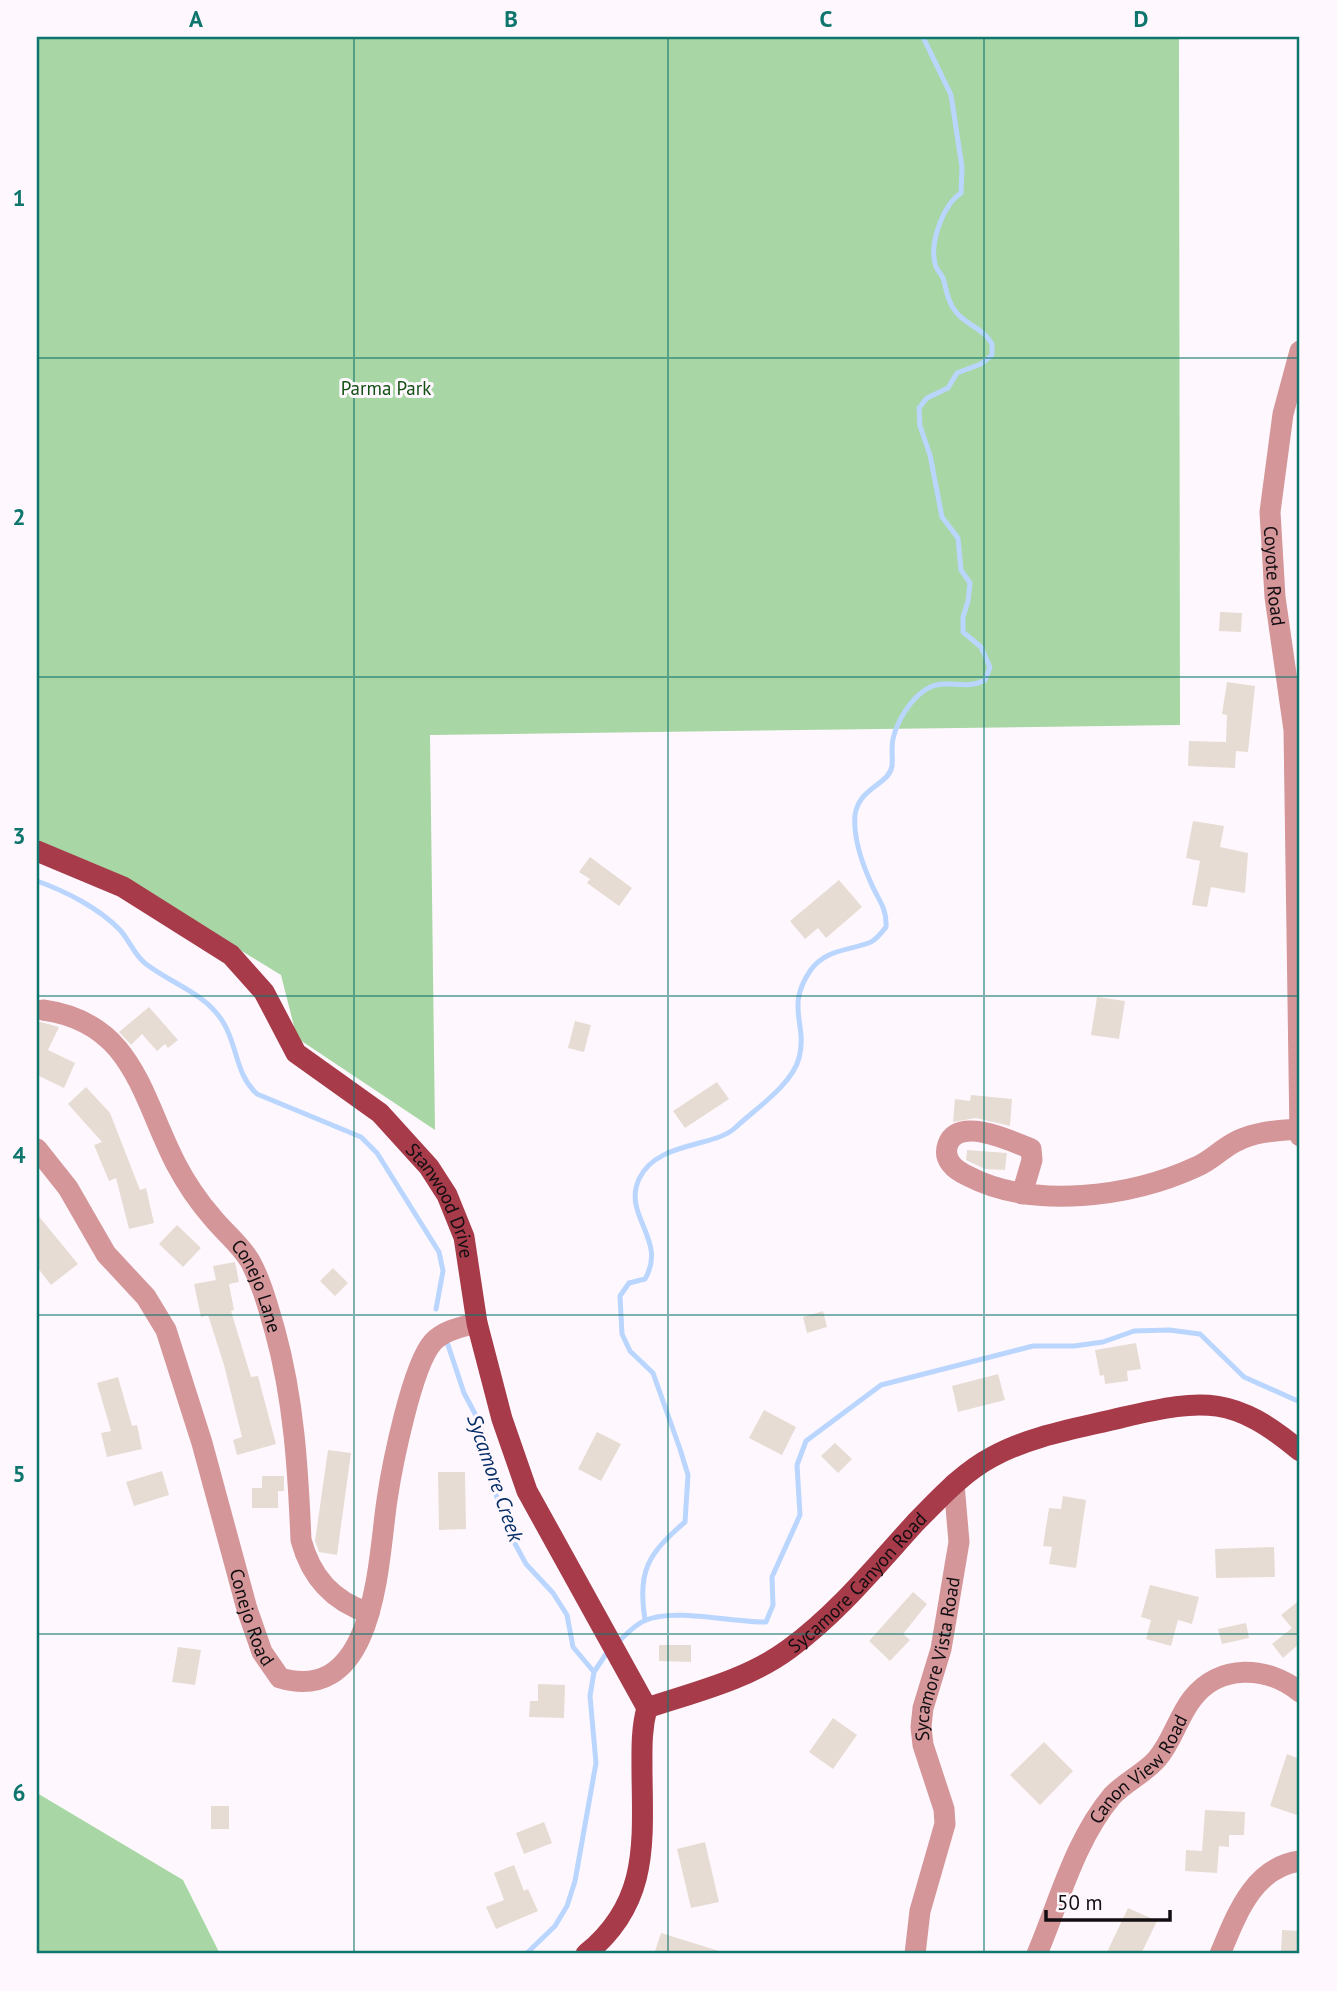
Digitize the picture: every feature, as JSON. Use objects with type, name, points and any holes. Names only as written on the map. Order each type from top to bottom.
[{"type":"main road","name":"Stanwood Drive","points":[[37,851],[122,887],[232,956],[260,986],[296,1053],[370,1105],[403,1135],[434,1174],[460,1226],[467,1249],[477,1323],[502,1419],[527,1491],[647,1708]]},
{"type":"main road","name":"Sycamore Canyon Road","points":[[647,1708],[743,1675],[792,1647],[831,1613],[954,1484],[991,1457],[1027,1441],[1138,1414],[1191,1405],[1221,1405],[1244,1412],[1276,1431],[1300,1451]]},
{"type":"main road","points":[[586,1954],[621,1918],[638,1874],[642,1824],[641,1733],[647,1708]]},
{"type":"street","name":"Coyote Road","points":[[1300,351],[1283,414],[1270,512],[1275,597],[1297,730],[1300,1132]]},
{"type":"street","name":"Conejo Lane","points":[[43,1010],[76,1017],[94,1026],[116,1046],[150,1102],[175,1162],[192,1191],[248,1258],[265,1295],[286,1373],[294,1424],[301,1540],[306,1558],[320,1582],[334,1595],[369,1613]]},
{"type":"street","points":[[1022,1194],[1106,1194],[1198,1166],[1234,1142],[1256,1133],[1300,1132]]},
{"type":"street","name":"Conejo Road","points":[[37,1149],[68,1188],[87,1227],[106,1254],[146,1297],[166,1329],[202,1443],[247,1609],[262,1652],[271,1669],[280,1678],[296,1682],[323,1677],[348,1659],[357,1647],[377,1586],[387,1499],[402,1431],[424,1355],[442,1334],[477,1323]]},
{"type":"street","name":"Sycamore Vista Road","points":[[915,1954],[920,1911],[945,1824],[944,1809],[923,1745],[921,1727],[923,1708],[941,1649],[959,1542],[954,1484]]},
{"type":"street","name":"Canon View Road","points":[[1037,1954],[1086,1836],[1098,1814],[1114,1795],[1157,1760],[1192,1699],[1205,1686],[1237,1672],[1255,1671],[1272,1675],[1300,1692]]},
{"type":"street","points":[[1220,1954],[1248,1894],[1277,1869],[1300,1861]]},
{"type":"green space","name":"Parma Park","points":[[37,37],[1179,37],[1180,725],[430,735],[435,1130],[297,1038],[281,975],[155,898],[37,849]]},
{"type":"green space","points":[[37,1793],[183,1880],[220,1954],[37,1954]]},
{"type":"building","points":[[1220,612],[1242,613],[1241,632],[1219,631]]},
{"type":"building","points":[[1227,682],[1255,686],[1248,752],[1236,751],[1235,768],[1188,766],[1189,741],[1226,742],[1227,715],[1222,714]]},
{"type":"building","points":[[1193,821],[1224,826],[1220,847],[1248,853],[1245,893],[1211,887],[1207,907],[1192,905],[1200,861],[1186,858]]},
{"type":"building","points":[[590,857],[632,888],[619,906],[587,883],[590,879],[579,872]]},
{"type":"building","points":[[839,880],[862,907],[826,938],[818,928],[805,939],[790,921]]},
{"type":"building","points":[[1097,997],[1125,1001],[1119,1039],[1091,1035]]},
{"type":"building","points":[[149,1007],[178,1040],[168,1048],[165,1044],[157,1051],[142,1034],[131,1045],[119,1032]]},
{"type":"building","points":[[37,1021],[59,1027],[48,1050],[75,1063],[64,1088],[37,1075]]},
{"type":"building","points":[[575,1021],[591,1025],[584,1052],[568,1048]]},
{"type":"building","points":[[717,1082],[729,1099],[685,1128],[673,1111]]},
{"type":"building","points":[[86,1087],[110,1113],[140,1190],[146,1188],[154,1223],[129,1229],[116,1178],[109,1181],[94,1145],[102,1142],[68,1104]]},
{"type":"building","points":[[971,1095],[1012,1099],[1010,1126],[976,1118],[953,1122],[955,1099],[970,1101]]},
{"type":"building","points":[[967,1150],[1007,1153],[1005,1170],[985,1169],[966,1160]]},
{"type":"building","points":[[37,1214],[78,1264],[51,1285],[37,1267]]},
{"type":"building","points":[[177,1225],[201,1248],[183,1267],[159,1244]]},
{"type":"building","points":[[235,1262],[239,1282],[229,1284],[234,1310],[231,1311],[251,1377],[258,1376],[276,1444],[237,1455],[233,1440],[242,1437],[224,1365],[208,1315],[201,1317],[194,1284],[216,1280],[213,1266]]},
{"type":"building","points":[[333,1268],[348,1283],[335,1296],[320,1281]]},
{"type":"building","points":[[823,1311],[827,1327],[807,1333],[803,1317]]},
{"type":"building","points":[[1136,1343],[1141,1369],[1127,1371],[1128,1381],[1105,1384],[1104,1375],[1100,1376],[1095,1350]]},
{"type":"building","points":[[998,1374],[1005,1400],[958,1412],[952,1386]]},
{"type":"building","points":[[118,1377],[132,1426],[137,1425],[142,1449],[107,1457],[101,1433],[111,1431],[97,1383]]},
{"type":"building","points":[[764,1410],[796,1427],[782,1455],[749,1438]]},
{"type":"building","points":[[597,1432],[621,1444],[601,1481],[578,1469]]},
{"type":"building","points":[[835,1443],[852,1459],[838,1473],[821,1456]]},
{"type":"building","points":[[328,1450],[351,1453],[337,1555],[319,1552],[315,1541]]},
{"type":"building","points":[[162,1471],[169,1495],[134,1506],[126,1482]]},
{"type":"building","points":[[438,1472],[465,1472],[466,1529],[439,1530]]},
{"type":"building","points":[[262,1476],[284,1476],[284,1491],[278,1491],[278,1508],[252,1508],[252,1488],[262,1488]]},
{"type":"building","points":[[1063,1496],[1086,1500],[1076,1568],[1049,1564],[1052,1547],[1043,1546],[1049,1508],[1061,1509]]},
{"type":"building","points":[[1274,1547],[1275,1577],[1216,1578],[1215,1549]]},
{"type":"building","points":[[1150,1585],[1199,1597],[1192,1624],[1178,1620],[1171,1646],[1146,1639],[1151,1620],[1141,1617]]},
{"type":"building","points":[[913,1592],[927,1604],[903,1634],[910,1640],[890,1661],[869,1641]]},
{"type":"building","points":[[1300,1600],[1300,1643],[1283,1658],[1272,1644],[1292,1628],[1281,1615]]},
{"type":"building","points":[[1246,1623],[1249,1638],[1222,1644],[1218,1629]]},
{"type":"building","points":[[659,1645],[691,1645],[691,1662],[659,1661]]},
{"type":"building","points":[[178,1647],[201,1650],[195,1685],[172,1682]]},
{"type":"building","points":[[538,1684],[565,1685],[564,1718],[529,1717],[530,1701],[538,1701]]},
{"type":"building","points":[[833,1718],[857,1735],[833,1769],[809,1752]]},
{"type":"building","points":[[1044,1742],[1073,1771],[1040,1805],[1010,1775]]},
{"type":"building","points":[[1287,1754],[1300,1759],[1300,1816],[1270,1806]]},
{"type":"building","points":[[211,1806],[229,1806],[229,1829],[211,1829]]},
{"type":"building","points":[[1205,1810],[1245,1812],[1244,1835],[1229,1835],[1229,1847],[1219,1846],[1217,1873],[1185,1871],[1186,1850],[1202,1851]]},
{"type":"building","points":[[544,1822],[552,1843],[524,1854],[516,1833]]},
{"type":"building","points":[[705,1842],[719,1902],[691,1908],[677,1849]]},
{"type":"building","points":[[514,1865],[524,1891],[528,1889],[538,1911],[496,1929],[486,1907],[504,1900],[494,1873]]},
{"type":"building","points":[[1128,1908],[1157,1921],[1141,1954],[1106,1954]]},
{"type":"building","points":[[1282,1930],[1300,1931],[1300,1954],[1281,1954]]},
{"type":"building","points":[[661,1933],[719,1951],[719,1954],[654,1954]]},
{"type":"waterway","points":[[645,1620],[644,1576],[654,1554],[685,1522],[688,1475],[653,1373],[630,1351],[622,1334],[620,1296],[629,1283],[645,1279],[651,1265],[649,1240],[636,1205],[635,1192],[639,1179],[647,1167],[671,1151],[713,1139],[735,1128],[789,1078],[799,1058],[801,1046],[799,995],[810,971],[823,958],[871,942],[886,927],[884,909],[864,867],[857,841],[855,815],[858,806],[862,798],[890,772],[895,732],[914,699],[932,686],[970,685],[985,680],[990,667],[981,647],[963,632],[963,617],[970,583],[961,570],[958,538],[942,517],[930,455],[920,426],[919,408],[927,398],[948,388],[957,373],[981,364],[992,355],[992,344],[988,339],[953,308],[934,258],[936,237],[943,216],[961,193],[962,167],[951,95],[923,37]]},
{"type":"waterway","name":"Sycamore Creek","points":[[37,881],[70,895],[102,914],[120,930],[146,964],[188,990],[216,1012],[228,1031],[245,1078],[257,1094],[361,1137],[377,1153],[439,1252],[443,1271],[436,1309]]},
{"type":"waterway","points":[[618,1642],[637,1625],[656,1617],[687,1615],[766,1622],[773,1605],[772,1577],[800,1515],[797,1465],[806,1441],[881,1385],[1033,1346],[1074,1346],[1103,1342],[1134,1331],[1169,1330],[1200,1334],[1244,1377],[1300,1402]]},
{"type":"waterway","name":"Sycamore Creek","points":[[447,1342],[464,1393],[481,1425],[488,1469],[507,1529],[526,1564],[553,1593],[567,1615],[573,1647],[594,1672],[590,1696],[596,1763],[575,1881],[567,1906],[555,1926],[526,1954]]},
{"type":"waterway","points":[[594,1672],[608,1651]]}]
